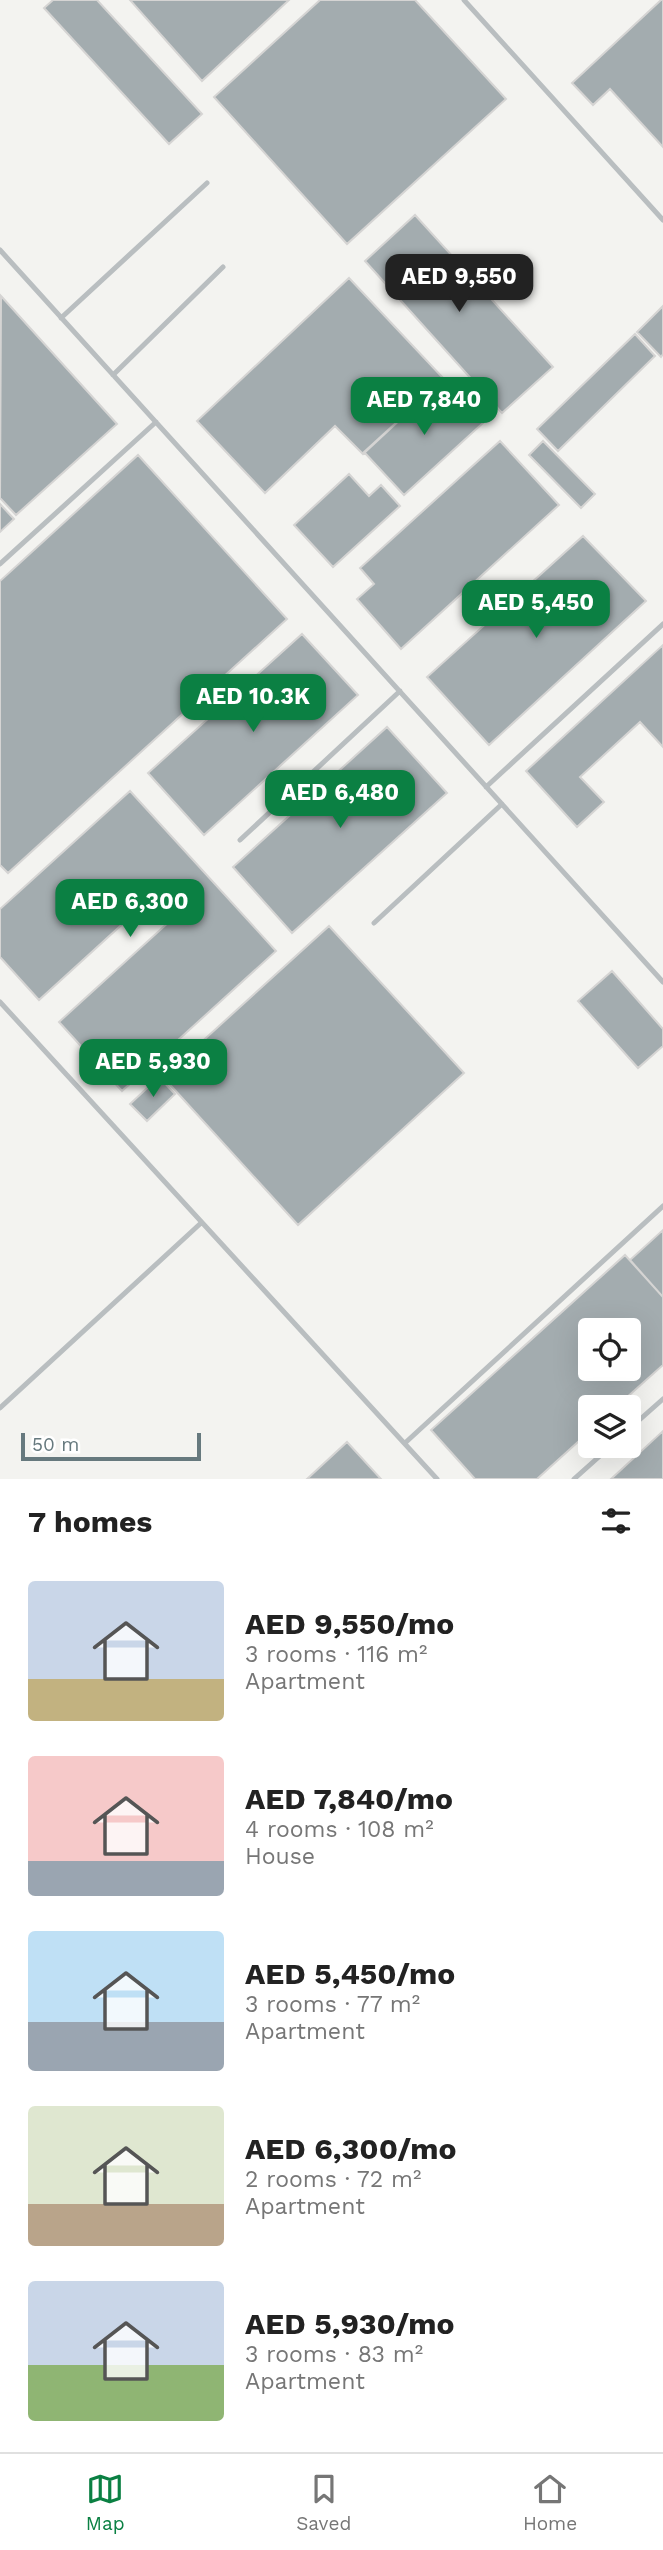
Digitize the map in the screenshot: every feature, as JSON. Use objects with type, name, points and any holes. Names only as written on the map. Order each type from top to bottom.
[{"type":"lane","points":[[464,0],[663,220]]},
{"type":"lane","points":[[61,318],[207,183]]},
{"type":"lane","points":[[0,250],[663,982]]},
{"type":"lane","points":[[113,375],[223,267]]},
{"type":"lane","points":[[0,564],[156,422]]},
{"type":"lane","points":[[486,787],[663,624]]},
{"type":"lane","points":[[240,840],[400,691]]},
{"type":"lane","points":[[374,923],[502,804]]},
{"type":"lane","points":[[0,1002],[437,1479]]},
{"type":"lane","points":[[405,1443],[663,1206]]},
{"type":"lane","points":[[0,1408],[201,1223]]},
{"type":"lane","points":[[641,1418],[663,1399]]},
{"type":"lane","points":[[574,1479],[598,1458]]},
{"type":"building","points":[[53,0],[97,0],[202,114],[169,144],[44,8]]},
{"type":"building","points":[[130,0],[289,0],[202,81]]},
{"type":"building","points":[[320,0],[415,0],[506,99],[347,244],[214,97]]},
{"type":"building","points":[[661,0],[663,147],[610,89],[593,105],[572,83]]},
{"type":"building","points":[[415,215],[553,367],[502,413],[365,261]]},
{"type":"building","points":[[349,278],[444,379],[363,454],[335,426],[265,493],[197,421]]},
{"type":"building","points":[[1,296],[117,424],[16,515],[0,498]]},
{"type":"building","points":[[663,306],[663,354],[661,357],[637,332]]},
{"type":"building","points":[[635,334],[655,356],[558,451],[537,429]]},
{"type":"building","points":[[444,379],[483,423],[404,495],[364,452]]},
{"type":"building","points":[[500,441],[559,505],[401,649],[357,599],[374,584],[360,568]]},
{"type":"building","points":[[543,441],[595,494],[581,508],[529,455]]},
{"type":"building","points":[[138,455],[287,619],[8,873],[0,865],[0,581]]},
{"type":"building","points":[[349,474],[369,496],[381,485],[400,506],[333,567],[294,525]]},
{"type":"building","points":[[0,504],[14,519],[0,532]]},
{"type":"building","points":[[583,536],[646,601],[489,745],[427,677]]},
{"type":"building","points":[[302,634],[358,695],[204,835],[148,773]]},
{"type":"building","points":[[663,645],[663,747],[640,722],[580,777],[604,802],[577,827],[526,771]]},
{"type":"building","points":[[387,727],[447,793],[292,933],[233,867]]},
{"type":"building","points":[[130,791],[276,951],[122,1091],[59,1022],[181,911],[161,889],[39,1000],[0,957],[0,909]]},
{"type":"building","points":[[329,926],[464,1073],[298,1225],[163,1077]]},
{"type":"building","points":[[612,971],[663,1029],[663,1046],[638,1068],[578,1001]]},
{"type":"building","points":[[159,1077],[175,1094],[147,1121],[130,1104]]},
{"type":"building","points":[[663,1230],[663,1297],[630,1260]]},
{"type":"building","points":[[625,1255],[663,1297],[663,1365],[629,1395],[578,1395],[578,1442],[537,1479],[475,1479],[431,1430]]},
{"type":"building","points":[[663,1431],[663,1479],[611,1479],[634,1458],[641,1458],[641,1451]]},
{"type":"building","points":[[347,1442],[381,1479],[307,1479]]}]
